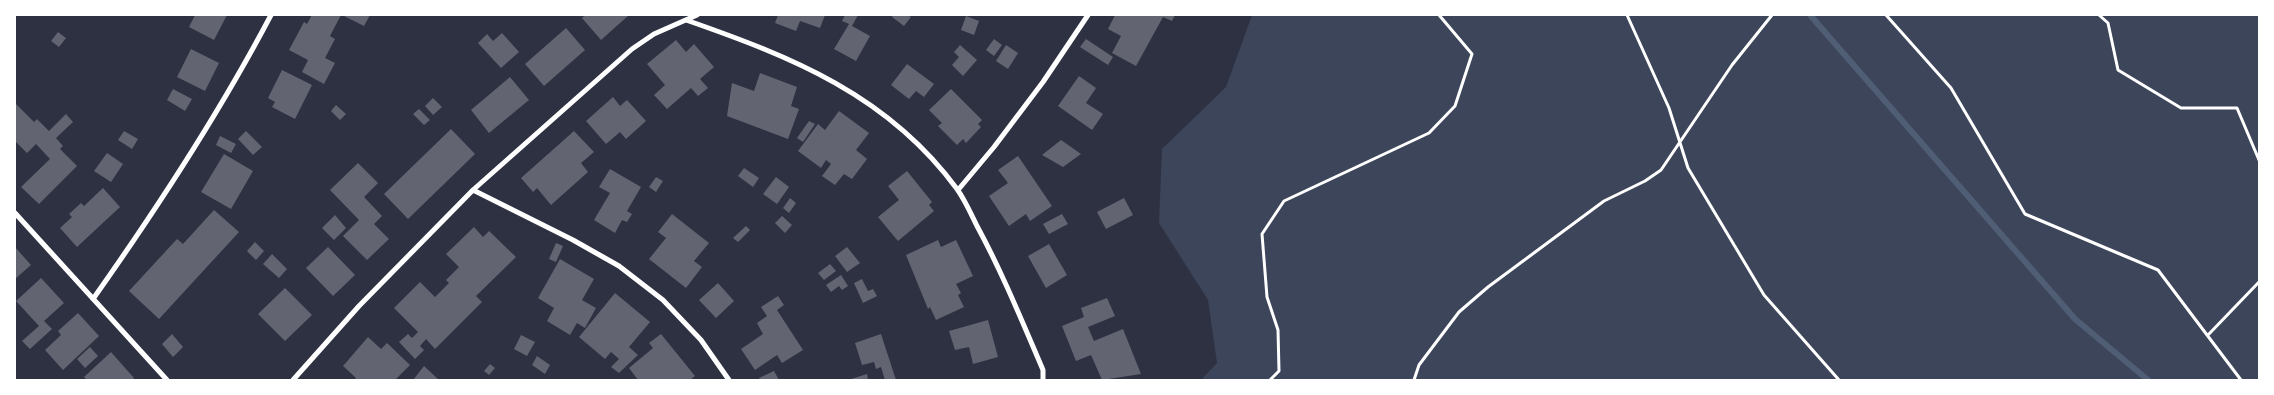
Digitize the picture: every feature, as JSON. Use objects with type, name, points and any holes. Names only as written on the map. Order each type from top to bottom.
[{"type":"street","points":[[93,299],[138,236],[211,122],[271,15]]},
{"type":"street","points":[[293,380],[359,306],[473,190],[632,49],[654,34],[696,15]]},
{"type":"street","points":[[958,190],[994,147],[1043,82],[1088,15]]},
{"type":"street","points":[[686,20],[794,60],[860,97],[903,128],[918,143],[958,190],[995,258],[1043,370],[1042,380]]},
{"type":"street","points":[[473,190],[573,240],[618,266],[663,300],[702,340],[730,380]]},
{"type":"street","points":[[15,213],[167,380]]},
{"type":"path","points":[[1270,380],[1279,372],[1278,330],[1266,297],[1262,234],[1284,201],[1429,133],[1455,106],[1472,54],[1439,15]]},
{"type":"path","points":[[1627,15],[1669,108],[1688,168],[1764,294],[1839,380]]},
{"type":"path","points":[[1414,380],[1419,365],[1459,312],[1510,270],[1604,201],[1645,181],[1660,170],[1732,65],[1772,15]]},
{"type":"path","points":[[1886,15],[1951,88],[2025,214],[2158,270],[2241,380]]},
{"type":"path","points":[[2099,15],[2108,23],[2118,70],[2181,108],[2237,108],[2259,160]]},
{"type":"path","points":[[2208,335],[2259,282]]},
{"type":"shaded area","points":[[1252,15],[2259,15],[2259,380],[1201,380],[1217,363],[1208,300],[1159,223],[1162,149],[1226,87]]},
{"type":"building","points":[[195,15],[227,15],[214,40],[189,27]]},
{"type":"building","points":[[312,15],[341,15],[330,36],[335,39],[325,58],[335,63],[324,84],[302,72],[308,60],[289,50],[304,22],[307,24]]},
{"type":"building","points":[[342,15],[370,15],[364,26]]},
{"type":"building","points":[[585,15],[629,15],[601,40],[582,18]]},
{"type":"building","points":[[778,15],[825,15],[820,28],[800,21],[796,31],[775,23]]},
{"type":"building","points":[[845,15],[858,15],[852,26],[870,36],[856,61],[834,49],[849,24],[842,21]]},
{"type":"building","points":[[893,15],[907,15],[911,17],[904,26],[892,17]]},
{"type":"building","points":[[1115,15],[1175,15],[1172,21],[1163,17],[1136,66],[1112,53],[1121,36],[1108,29]]},
{"type":"building","points":[[966,16],[979,21],[974,35],[961,30]]},
{"type":"building","points":[[566,28],[585,50],[544,86],[525,64]]},
{"type":"building","points":[[58,32],[66,38],[59,47],[51,41]]},
{"type":"building","points":[[502,33],[519,52],[501,68],[478,43],[487,34],[493,41]]},
{"type":"building","points":[[994,39],[1002,45],[994,56],[986,50]]},
{"type":"building","points":[[1086,39],[1113,57],[1108,65],[1080,47]]},
{"type":"building","points":[[676,40],[686,52],[694,44],[714,67],[700,79],[708,88],[698,96],[691,88],[667,109],[654,95],[665,85],[647,64]]},
{"type":"building","points":[[960,45],[977,60],[963,76],[952,65],[959,57],[954,52]]},
{"type":"building","points":[[1006,45],[1018,53],[1008,69],[996,61]]},
{"type":"building","points":[[191,49],[219,63],[205,91],[177,77]]},
{"type":"building","points":[[907,64],[934,84],[924,97],[916,91],[909,99],[891,85]]},
{"type":"building","points":[[282,70],[312,85],[295,119],[272,107],[275,102],[268,98]]},
{"type":"building","points":[[760,73],[797,87],[791,106],[799,109],[788,139],[727,116],[732,83],[754,91]]},
{"type":"building","points":[[1079,76],[1096,88],[1086,103],[1103,114],[1092,130],[1058,106]]},
{"type":"building","points":[[510,77],[529,100],[489,133],[471,110]]},
{"type":"building","points":[[173,89],[192,99],[185,111],[167,100]]},
{"type":"building","points":[[951,89],[982,120],[978,124],[981,127],[966,143],[963,139],[957,145],[938,126],[942,123],[929,110]]},
{"type":"building","points":[[613,97],[620,106],[627,100],[646,121],[626,139],[620,132],[606,144],[586,121]]},
{"type":"building","points":[[433,98],[442,107],[433,115],[425,106]]},
{"type":"building","points":[[15,103],[34,122],[37,119],[49,131],[66,114],[73,122],[56,138],[63,146],[60,149],[77,166],[39,204],[21,187],[50,159],[36,144],[27,153],[15,141]]},
{"type":"building","points":[[336,105],[346,114],[340,120],[331,111]]},
{"type":"building","points":[[419,109],[430,120],[424,125],[413,114]]},
{"type":"building","points":[[839,111],[869,133],[856,150],[867,159],[852,179],[844,174],[835,185],[822,176],[831,164],[826,160],[821,168],[798,151],[818,124],[825,130]]},
{"type":"building","points":[[809,121],[815,124],[803,142],[797,138]]},
{"type":"building","points":[[451,129],[475,154],[408,219],[384,194]]},
{"type":"building","points":[[124,131],[138,139],[132,149],[118,140]]},
{"type":"building","points":[[246,131],[262,147],[253,155],[238,139]]},
{"type":"building","points":[[574,131],[594,152],[581,163],[588,172],[551,205],[537,188],[533,192],[521,178]]},
{"type":"building","points":[[220,136],[236,144],[231,153],[216,145]]},
{"type":"building","points":[[1061,140],[1081,154],[1063,167],[1042,155]]},
{"type":"building","points":[[107,153],[123,164],[111,182],[94,171]]},
{"type":"building","points":[[224,154],[253,171],[231,209],[201,192]]},
{"type":"building","points":[[1018,156],[1052,206],[1030,221],[1026,214],[1009,226],[989,196],[1008,183],[998,170]]},
{"type":"building","points":[[358,163],[378,183],[364,197],[382,216],[374,224],[389,239],[367,260],[343,236],[359,220],[330,190]]},
{"type":"building","points":[[744,168],[759,178],[753,187],[738,176]]},
{"type":"building","points":[[610,169],[641,187],[627,211],[632,214],[627,222],[622,220],[615,233],[594,220],[610,193],[599,187]]},
{"type":"building","points":[[907,171],[932,202],[929,205],[934,211],[898,241],[878,217],[899,200],[888,186]]},
{"type":"building","points":[[656,177],[663,181],[656,192],[649,187]]},
{"type":"building","points":[[776,177],[789,187],[777,204],[763,194]]},
{"type":"building","points":[[103,188],[120,207],[77,247],[60,228],[72,217],[69,214],[81,203],[84,206]]},
{"type":"building","points":[[790,198],[796,203],[789,213],[783,208]]},
{"type":"building","points":[[1124,198],[1133,215],[1106,229],[1097,212]]},
{"type":"building","points":[[214,210],[239,232],[159,319],[129,291],[177,239],[183,244]]},
{"type":"building","points":[[672,214],[709,243],[694,261],[702,267],[686,288],[649,259],[666,238],[658,232]]},
{"type":"building","points":[[1062,214],[1068,224],[1049,234],[1043,224]]},
{"type":"building","points":[[335,215],[346,228],[334,240],[322,228]]},
{"type":"building","points":[[782,216],[792,225],[785,233],[775,223]]},
{"type":"building","points":[[746,226],[750,230],[738,242],[733,238]]},
{"type":"building","points":[[474,227],[483,237],[489,231],[516,257],[476,296],[482,302],[435,349],[426,339],[420,346],[424,350],[415,359],[399,342],[408,334],[412,338],[418,332],[394,308],[420,282],[435,297],[449,283],[446,280],[459,267],[446,254]]},
{"type":"building","points":[[938,240],[941,247],[956,240],[973,276],[956,284],[961,293],[958,295],[964,307],[936,320],[930,307],[928,309],[906,255]]},
{"type":"building","points":[[255,242],[264,251],[256,260],[247,251]]},
{"type":"building","points":[[556,243],[563,246],[556,262],[549,259]]},
{"type":"building","points":[[1049,244],[1067,275],[1046,288],[1028,256]]},
{"type":"building","points":[[15,247],[31,265],[15,279]]},
{"type":"building","points":[[328,247],[355,275],[333,296],[306,268]]},
{"type":"building","points":[[847,247],[860,263],[847,272],[835,256]]},
{"type":"building","points":[[272,254],[287,269],[279,278],[263,264]]},
{"type":"building","points":[[560,259],[594,279],[582,300],[596,308],[585,328],[577,323],[570,335],[547,321],[554,308],[538,298]]},
{"type":"building","points":[[830,264],[836,271],[824,280],[818,273]]},
{"type":"building","points":[[841,275],[848,286],[842,290],[839,286],[831,292],[826,285]]},
{"type":"building","points":[[41,278],[64,303],[44,321],[52,329],[30,349],[22,341],[39,326],[16,301]]},
{"type":"building","points":[[862,279],[868,291],[873,289],[877,296],[863,303],[854,283]]},
{"type":"building","points":[[718,283],[734,301],[716,318],[699,300]]},
{"type":"building","points":[[285,288],[312,315],[285,341],[258,314]]},
{"type":"building","points":[[615,293],[650,322],[629,347],[638,355],[619,373],[611,367],[619,359],[611,352],[605,359],[579,337]]},
{"type":"building","points":[[778,296],[784,305],[777,310],[803,350],[782,363],[777,355],[755,370],[741,349],[763,334],[757,323],[767,316],[761,307]]},
{"type":"building","points":[[1107,298],[1115,316],[1088,327],[1094,341],[1123,329],[1141,374],[1102,380],[1091,355],[1076,361],[1062,326],[1084,317],[1081,308]]},
{"type":"building","points":[[78,313],[99,336],[63,370],[45,350],[61,335],[58,331]]},
{"type":"building","points":[[988,320],[998,357],[973,364],[969,347],[955,350],[949,331]]},
{"type":"building","points":[[172,334],[183,347],[173,357],[162,344]]},
{"type":"building","points":[[661,334],[695,376],[690,380],[638,380],[629,368],[653,348],[649,343]]},
{"type":"building","points":[[881,334],[896,380],[885,380],[881,367],[876,369],[874,362],[862,365],[855,343]]},
{"type":"building","points":[[521,335],[535,342],[527,356],[514,349]]},
{"type":"building","points":[[368,337],[381,349],[387,343],[410,365],[395,380],[354,380],[356,378],[343,366]]},
{"type":"building","points":[[90,347],[98,356],[85,368],[77,359]]},
{"type":"building","points":[[111,352],[134,378],[132,380],[87,380],[84,377]]},
{"type":"building","points":[[537,356],[550,365],[545,374],[532,365]]},
{"type":"building","points":[[490,364],[495,368],[489,375],[484,371]]},
{"type":"building","points":[[424,366],[439,380],[413,380]]},
{"type":"building","points":[[774,371],[779,380],[760,380],[759,378]]},
{"type":"building","points":[[867,374],[868,380],[848,380]]},
{"type":"waterway","points":[[1810,15],[2075,319],[2148,380]]}]
